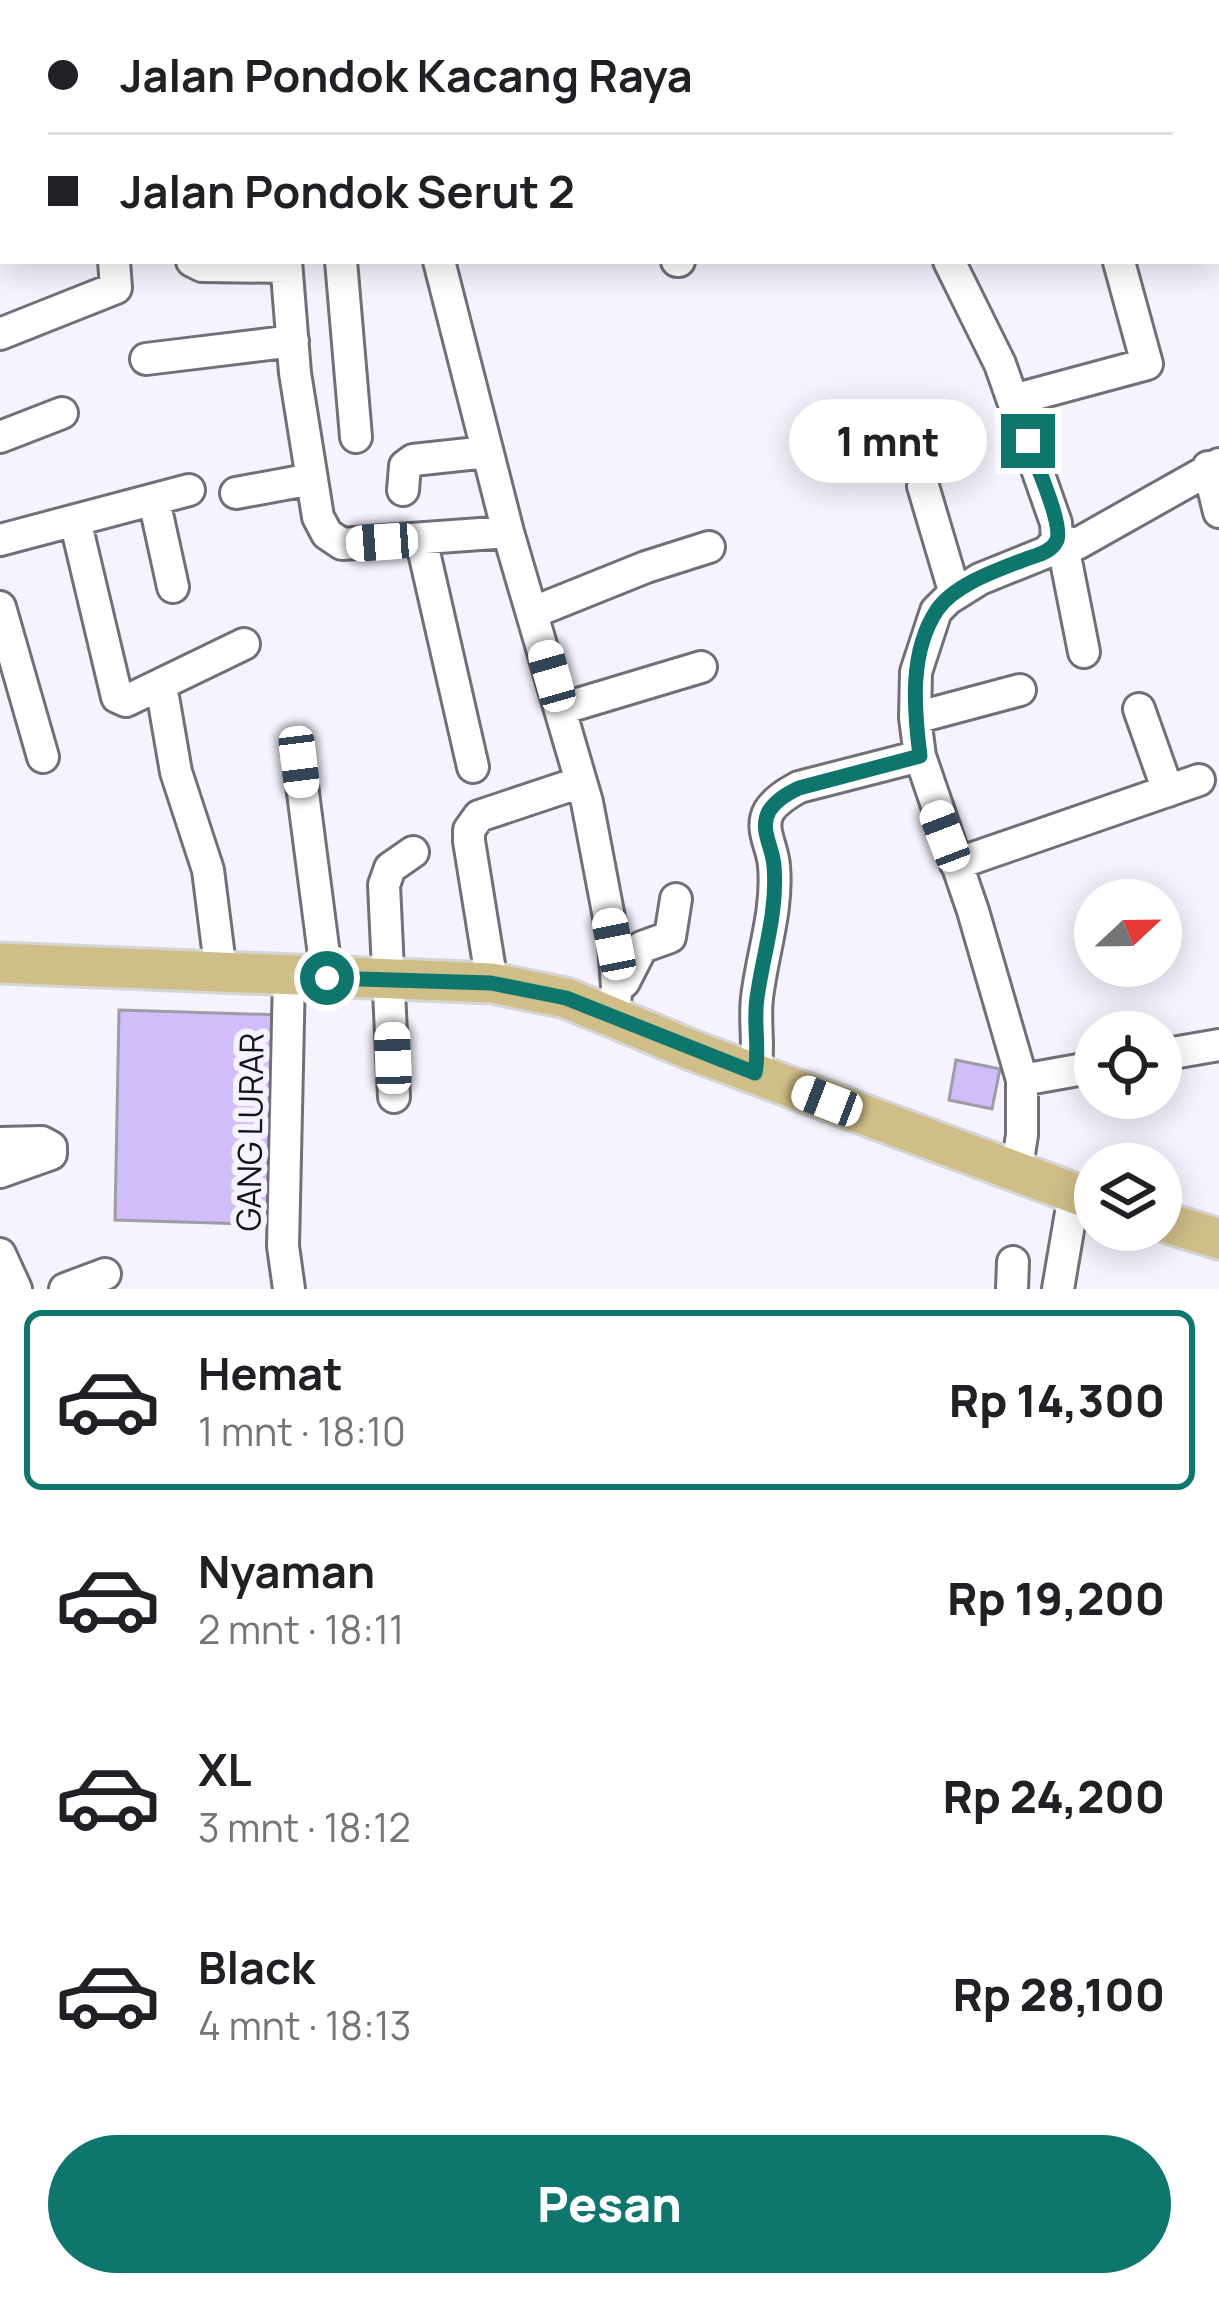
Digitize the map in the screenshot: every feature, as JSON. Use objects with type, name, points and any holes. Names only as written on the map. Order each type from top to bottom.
[{"type":"main road","points":[[0,963],[491,983],[566,998],[615,1001],[755,1073],[1074,1194]]},
{"type":"main road","points":[[1182,1228],[1219,1239]]},
{"type":"street","points":[[0,334],[116,288],[114,264]]},
{"type":"street","points":[[198,264],[286,264],[292,341],[318,517],[334,541],[508,532]]},
{"type":"street","points":[[341,264],[356,437]]},
{"type":"street","points":[[440,264],[508,532],[581,782],[614,944],[615,1001]]},
{"type":"street","points":[[950,264],[1000,364],[1056,524],[1084,652]]},
{"type":"street","points":[[1013,400],[1147,364],[1120,264]]},
{"type":"street","points":[[146,359],[292,341]]},
{"type":"street","points":[[0,437],[62,413]]},
{"type":"street","points":[[404,490],[405,466],[413,460],[487,452]]},
{"type":"street","points":[[1057,540],[1077,544],[1213,465],[1219,512]]},
{"type":"street","points":[[236,493],[312,478]]},
{"type":"street","points":[[922,486],[956,595]]},
{"type":"street","points":[[0,540],[189,490]]},
{"type":"street","points":[[154,500],[173,587]]},
{"type":"street","points":[[75,520],[117,697],[126,701],[244,644]]},
{"type":"street","points":[[421,539],[473,767]]},
{"type":"street","points":[[1016,1173],[1022,1080],[920,756],[916,672],[936,611],[980,579],[1047,552],[1057,540]]},
{"type":"street","points":[[534,612],[646,566],[710,547]]},
{"type":"street","points":[[0,607],[43,757]]},
{"type":"street","points":[[561,709],[701,667]]},
{"type":"street","points":[[161,685],[176,772],[208,870],[221,973]]},
{"type":"street","points":[[915,718],[1020,690]]},
{"type":"street","points":[[1138,710],[1168,791]]},
{"type":"street","points":[[755,1073],[759,1053],[756,1000],[769,949],[775,865],[765,830],[768,812],[799,788],[920,756]]},
{"type":"street","name":"GANG LURAR","points":[[289,1289],[283,1246],[308,977],[299,762]]},
{"type":"street","points":[[956,864],[1199,780]]},
{"type":"street","points":[[491,983],[469,841],[472,823],[478,815],[581,782]]},
{"type":"street","points":[[394,1097],[384,885],[391,868],[413,852]]},
{"type":"street","points":[[615,1001],[642,946],[670,937],[676,898]]},
{"type":"street","points":[[1182,1051],[1219,1045]]},
{"type":"street","points":[[1022,1080],[1074,1071]]},
{"type":"street","points":[[0,1143],[42,1142],[51,1154],[0,1172]]},
{"type":"street","points":[[1058,1289],[1074,1233]]},
{"type":"street","points":[[0,1254],[16,1289]]},
{"type":"street","points":[[65,1289],[105,1274]]},
{"type":"building","points":[[119,1010],[284,1015],[279,1225],[115,1220]]},
{"type":"building","points":[[956,1060],[1000,1069],[992,1109],[949,1100]]},
{"type":"route","points":[[327,978],[491,983],[566,998],[755,1073],[759,1053],[756,1000],[769,949],[775,865],[765,830],[768,812],[799,788],[920,756],[916,672],[936,611],[980,579],[1047,552],[1057,540],[1028,441]]}]
